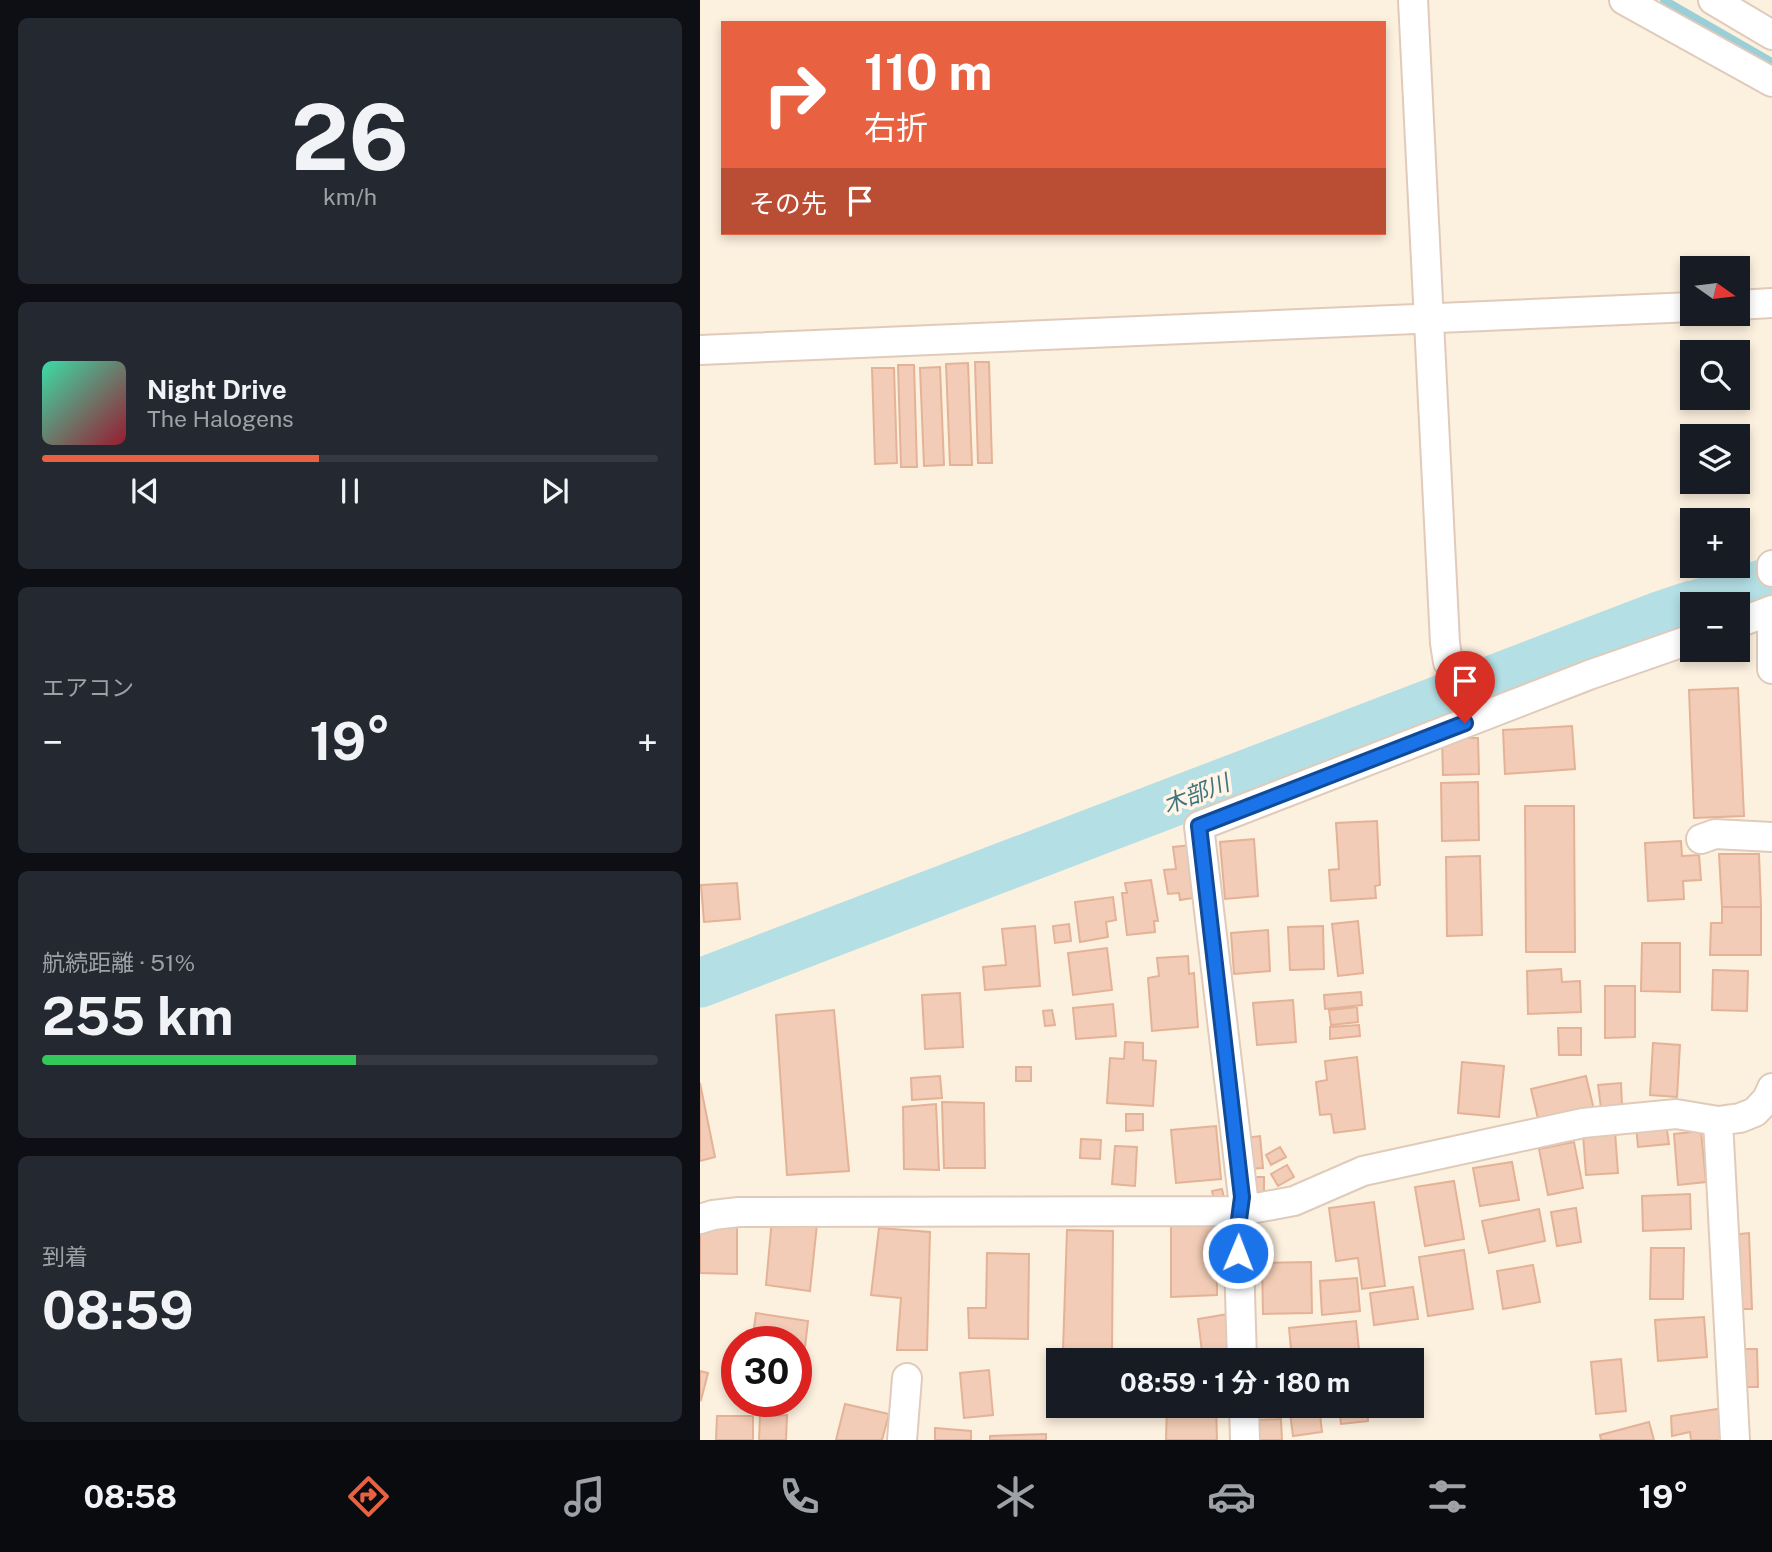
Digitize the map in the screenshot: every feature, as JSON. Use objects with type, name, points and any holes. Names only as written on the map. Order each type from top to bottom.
[{"type":"street","points":[[1413,0],[1448,662]]},
{"type":"street","points":[[1624,0],[1772,82]]},
{"type":"street","points":[[1713,0],[1772,35]]},
{"type":"street","points":[[1750,304],[1772,303]]},
{"type":"street","points":[[700,350],[1680,308]]},
{"type":"street","points":[[1750,619],[1772,611]]},
{"type":"street","points":[[1772,630],[1772,669]]},
{"type":"street","points":[[1242,1348],[1238,1227],[1241,1184],[1199,826],[1589,674],[1680,643]]},
{"type":"street","points":[[1701,839],[1715,834],[1772,837]]},
{"type":"street","points":[[700,1219],[738,1212],[1241,1211],[1294,1201],[1363,1171],[1583,1123],[1676,1114],[1718,1121],[1740,1118],[1755,1112],[1767,1099],[1772,1088]]},
{"type":"street","points":[[1718,1121],[1735,1440]]},
{"type":"street","points":[[902,1440],[907,1378]]},
{"type":"street","points":[[1244,1418],[1245,1440]]},
{"type":"building","points":[[975,362],[989,362],[992,463],[978,463]]},
{"type":"building","points":[[968,363],[972,465],[950,465],[946,364]]},
{"type":"building","points":[[898,365],[914,365],[917,467],[901,467]]},
{"type":"building","points":[[940,367],[944,465],[924,466],[920,368]]},
{"type":"building","points":[[872,368],[894,368],[897,463],[875,464]]},
{"type":"building","points":[[1738,688],[1744,816],[1694,818],[1689,690]]},
{"type":"building","points":[[1572,726],[1575,769],[1505,774],[1503,730]]},
{"type":"building","points":[[1442,738],[1478,738],[1479,774],[1443,775]]},
{"type":"building","points":[[1478,782],[1479,840],[1442,841],[1441,783]]},
{"type":"building","points":[[1525,806],[1574,806],[1575,952],[1526,952]]},
{"type":"building","points":[[1377,821],[1380,885],[1375,886],[1376,898],[1331,901],[1329,870],[1339,869],[1336,823]]},
{"type":"building","points":[[1254,839],[1258,896],[1225,899],[1220,842]]},
{"type":"building","points":[[1681,841],[1682,856],[1699,855],[1701,880],[1683,881],[1684,899],[1648,901],[1645,843]]},
{"type":"building","points":[[1192,845],[1199,897],[1180,900],[1179,893],[1168,894],[1164,870],[1176,869],[1173,847]]},
{"type":"building","points":[[1719,854],[1759,854],[1761,907],[1722,907]]},
{"type":"building","points":[[1480,856],[1482,935],[1447,936],[1446,857]]},
{"type":"building","points":[[1151,880],[1158,921],[1154,921],[1155,932],[1127,935],[1122,893],[1127,893],[1125,883]]},
{"type":"building","points":[[737,883],[740,919],[704,922],[701,885]]},
{"type":"building","points":[[1113,897],[1116,920],[1106,922],[1108,937],[1080,942],[1075,902]]},
{"type":"building","points":[[1722,907],[1761,907],[1761,955],[1710,955],[1711,923],[1722,923]]},
{"type":"building","points":[[1358,921],[1363,973],[1338,976],[1332,924]]},
{"type":"building","points":[[1069,924],[1071,941],[1055,943],[1053,926]]},
{"type":"building","points":[[1035,926],[1040,986],[985,990],[983,967],[1006,965],[1002,929]]},
{"type":"building","points":[[1323,926],[1324,969],[1290,970],[1288,927]]},
{"type":"building","points":[[1268,930],[1270,971],[1234,974],[1231,933]]},
{"type":"building","points":[[1642,943],[1680,943],[1680,992],[1641,991]]},
{"type":"building","points":[[1107,948],[1112,990],[1073,995],[1068,953]]},
{"type":"building","points":[[1188,956],[1189,974],[1194,973],[1198,1027],[1152,1031],[1148,978],[1159,976],[1157,958]]},
{"type":"building","points":[[1561,969],[1562,982],[1580,981],[1581,1012],[1528,1014],[1527,971]]},
{"type":"building","points":[[1713,970],[1748,971],[1747,1011],[1712,1010]]},
{"type":"building","points":[[1605,986],[1635,986],[1635,1037],[1605,1038]]},
{"type":"building","points":[[1361,992],[1362,1005],[1325,1009],[1324,995]]},
{"type":"building","points":[[960,993],[963,1047],[925,1049],[922,995]]},
{"type":"building","points":[[1293,1000],[1296,1042],[1257,1045],[1253,1003]]},
{"type":"building","points":[[1113,1004],[1116,1036],[1076,1039],[1073,1008]]},
{"type":"building","points":[[1357,1007],[1358,1022],[1331,1025],[1329,1010]]},
{"type":"building","points":[[834,1010],[849,1171],[787,1175],[776,1015]]},
{"type":"building","points":[[1052,1010],[1055,1025],[1045,1026],[1043,1011]]},
{"type":"building","points":[[1359,1025],[1360,1036],[1330,1039],[1330,1027]]},
{"type":"building","points":[[1558,1028],[1581,1028],[1581,1055],[1559,1055]]},
{"type":"building","points":[[1125,1042],[1143,1043],[1143,1060],[1156,1061],[1153,1106],[1107,1103],[1110,1058],[1124,1059]]},
{"type":"building","points":[[1653,1043],[1680,1045],[1677,1097],[1650,1095]]},
{"type":"building","points":[[1357,1057],[1365,1129],[1334,1133],[1331,1114],[1320,1115],[1316,1082],[1327,1080],[1325,1061]]},
{"type":"building","points":[[1462,1062],[1504,1066],[1499,1117],[1458,1113]]},
{"type":"building","points":[[1016,1067],[1031,1067],[1031,1081],[1016,1081]]},
{"type":"building","points":[[940,1076],[942,1098],[912,1100],[911,1078]]},
{"type":"building","points":[[1586,1076],[1594,1110],[1539,1123],[1531,1089]]},
{"type":"building","points":[[700,1083],[715,1157],[700,1161]]},
{"type":"building","points":[[1621,1083],[1622,1106],[1601,1108],[1598,1085]]},
{"type":"building","points":[[942,1102],[984,1103],[985,1168],[944,1168]]},
{"type":"building","points":[[936,1104],[939,1170],[904,1169],[903,1107]]},
{"type":"building","points":[[1126,1114],[1143,1114],[1143,1130],[1126,1131]]},
{"type":"building","points":[[1666,1123],[1669,1144],[1638,1147],[1636,1126]]},
{"type":"building","points":[[1216,1126],[1221,1179],[1176,1183],[1171,1130]]},
{"type":"building","points":[[1615,1131],[1618,1173],[1586,1175],[1583,1134]]},
{"type":"building","points":[[1701,1131],[1706,1182],[1678,1185],[1674,1134]]},
{"type":"building","points":[[1260,1136],[1263,1168],[1247,1169],[1244,1138]]},
{"type":"building","points":[[1081,1139],[1101,1140],[1100,1159],[1080,1158]]},
{"type":"building","points":[[1574,1142],[1583,1188],[1548,1195],[1539,1149]]},
{"type":"building","points":[[1115,1146],[1137,1147],[1135,1186],[1112,1184]]},
{"type":"building","points":[[1280,1147],[1286,1157],[1271,1165],[1266,1155]]},
{"type":"building","points":[[1512,1162],[1519,1200],[1480,1206],[1473,1168]]},
{"type":"building","points":[[1287,1165],[1294,1177],[1278,1186],[1271,1174]]},
{"type":"building","points":[[1248,1177],[1264,1177],[1264,1193],[1249,1193]]},
{"type":"building","points":[[1454,1181],[1464,1239],[1425,1246],[1415,1187]]},
{"type":"building","points":[[1222,1189],[1224,1198],[1214,1200],[1212,1191]]},
{"type":"building","points":[[1690,1194],[1691,1229],[1643,1231],[1642,1196]]},
{"type":"building","points":[[1374,1202],[1385,1286],[1362,1289],[1358,1258],[1336,1261],[1329,1208]]},
{"type":"building","points":[[1576,1208],[1581,1242],[1557,1246],[1551,1212]]},
{"type":"building","points":[[1539,1209],[1545,1241],[1489,1253],[1482,1221]]},
{"type":"building","points":[[772,1219],[817,1224],[810,1291],[766,1285]]},
{"type":"building","points":[[700,1223],[737,1225],[737,1274],[700,1273]]},
{"type":"building","points":[[1171,1225],[1216,1225],[1217,1295],[1171,1297]]},
{"type":"building","points":[[879,1228],[930,1232],[927,1350],[897,1350],[901,1298],[871,1295]]},
{"type":"building","points":[[1067,1230],[1113,1231],[1112,1348],[1063,1348]]},
{"type":"building","points":[[1749,1233],[1752,1309],[1734,1309],[1730,1235]]},
{"type":"building","points":[[1651,1248],[1684,1248],[1683,1299],[1650,1299]]},
{"type":"building","points":[[1464,1250],[1473,1309],[1428,1316],[1419,1257]]},
{"type":"building","points":[[987,1253],[1029,1254],[1028,1339],[969,1338],[968,1308],[986,1308]]},
{"type":"building","points":[[1311,1262],[1312,1313],[1263,1314],[1262,1263]]},
{"type":"building","points":[[1533,1265],[1540,1302],[1503,1309],[1497,1271]]},
{"type":"building","points":[[1357,1278],[1360,1311],[1322,1315],[1320,1281]]},
{"type":"building","points":[[1413,1287],[1418,1319],[1374,1325],[1370,1293]]},
{"type":"building","points":[[756,1313],[808,1321],[807,1326],[754,1326]]},
{"type":"building","points":[[1228,1314],[1231,1348],[1202,1348],[1198,1319]]},
{"type":"building","points":[[1704,1317],[1707,1357],[1658,1361],[1655,1320]]},
{"type":"building","points":[[1356,1321],[1359,1348],[1291,1348],[1289,1328]]},
{"type":"building","points":[[1738,1349],[1757,1349],[1758,1387],[1738,1387]]},
{"type":"building","points":[[1621,1359],[1626,1411],[1596,1414],[1591,1362]]},
{"type":"building","points":[[989,1370],[993,1415],[964,1418],[960,1373]]},
{"type":"building","points":[[700,1371],[708,1373],[701,1400],[700,1399]]},
{"type":"building","points":[[845,1404],[889,1414],[882,1440],[836,1440]]},
{"type":"building","points":[[1724,1408],[1727,1440],[1691,1440],[1690,1432],[1672,1436],[1671,1416]]},
{"type":"building","points":[[717,1416],[753,1417],[753,1440],[716,1440]]},
{"type":"building","points":[[760,1417],[787,1417],[786,1440],[759,1440]]},
{"type":"building","points":[[1167,1418],[1216,1418],[1217,1440],[1166,1440]]},
{"type":"building","points":[[1291,1418],[1320,1418],[1322,1432],[1293,1436]]},
{"type":"building","points":[[1340,1418],[1368,1418],[1368,1421],[1341,1424]]},
{"type":"building","points":[[1281,1419],[1282,1440],[1255,1440],[1254,1420]]},
{"type":"building","points":[[1649,1422],[1654,1440],[1601,1440],[1600,1435]]},
{"type":"building","points":[[935,1428],[971,1431],[971,1440],[935,1440]]},
{"type":"building","points":[[1046,1434],[1046,1440],[990,1440],[990,1436]]},
{"type":"waterway","points":[[1664,0],[1772,62]]},
{"type":"waterway","name":"木部川","points":[[1737,592],[1772,581]]},
{"type":"waterway","name":"木部川","points":[[700,983],[1680,609]]},
{"type":"route","points":[[1238,1253],[1242,1197],[1226,1040],[1199,826],[1465,723]]}]
